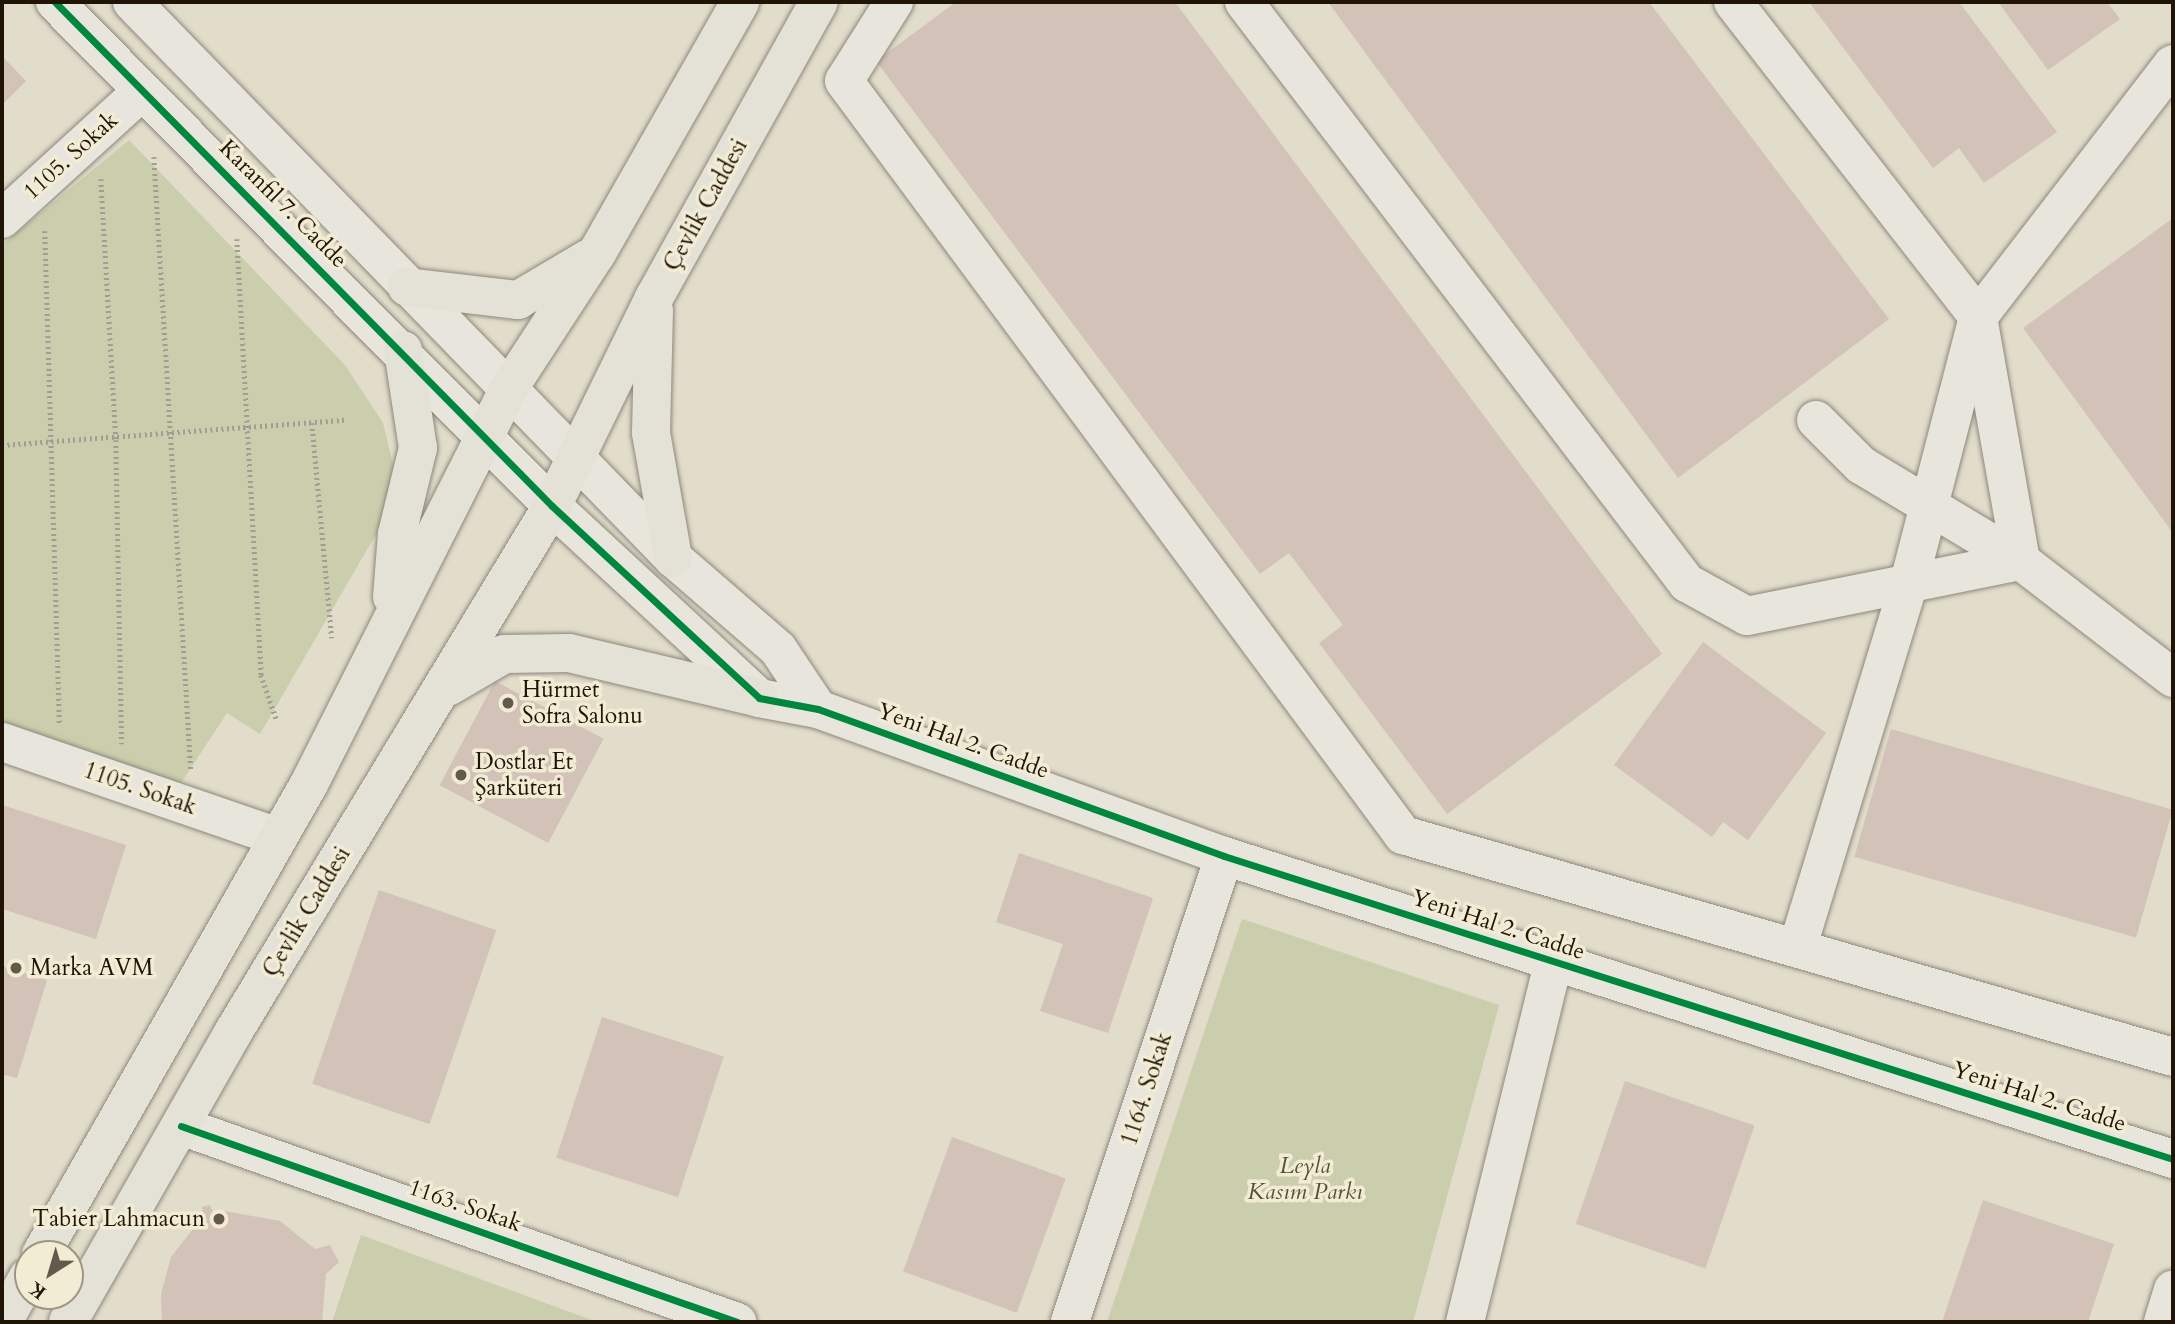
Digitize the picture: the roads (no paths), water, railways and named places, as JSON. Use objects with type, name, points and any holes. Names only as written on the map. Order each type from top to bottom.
[{"type":"main road","points":[[49,1240],[278,837],[482,435],[509,388],[597,253],[740,2]]},
{"type":"main road","name":"Çevlik Caddesi","points":[[68,1322],[181,1126],[552,506],[654,298],[819,2]]},
{"type":"main road","points":[[407,287],[518,300],[597,253]]},
{"type":"main road","points":[[654,298],[651,433],[673,558]]},
{"type":"main road","points":[[390,616],[397,534],[418,448],[403,350]]},
{"type":"main road","points":[[443,690],[504,654],[569,653],[759,698]]},
{"type":"main road","points":[[4,1322],[14,1303]]},
{"type":"street","name":"Karanfil 7. Cadde","points":[[55,2],[141,92],[403,350],[552,506],[759,698]]},
{"type":"street","name":"Karanfil 7. Cadde","points":[[132,2],[673,558],[778,649],[818,709]]},
{"type":"street","points":[[894,2],[844,81],[1403,835],[1798,946],[2173,1057]]},
{"type":"street","points":[[1244,2],[1687,583],[1747,616],[1908,586],[2021,561]]},
{"type":"street","points":[[1733,2],[1978,317],[2021,561]]},
{"type":"street","points":[[1798,946],[1908,586],[1926,508],[1978,317],[2173,64]]},
{"type":"street","name":"1105. Sokak","points":[[2,219],[141,92]]},
{"type":"street","points":[[1816,420],[1861,465],[1926,508],[2021,561],[2173,678]]},
{"type":"street","name":"Yeni Hal 2. Cadde","points":[[759,698],[818,709],[1224,856],[2173,1159]]},
{"type":"street","name":"1105. Sokak","points":[[2,742],[278,837]]},
{"type":"street","name":"1164. Sokak","points":[[1070,1322],[1224,856]]},
{"type":"street","points":[[1465,1322],[1553,963]]},
{"type":"street","name":"1163. Sokak","points":[[181,1126],[737,1322]]},
{"type":"street","points":[[2163,1322],[2173,1290]]},
{"type":"place","name":"Hürmet Sofra Salonu","points":[[508,703]]},
{"type":"place","name":"Dostlar Et Şarküteri","points":[[461,775]]},
{"type":"place","name":"Marka AVM","points":[[16,968]]},
{"type":"place","name":"Tabier Lahmacun","points":[[219,1219]]},
{"type":"park label","name":"Leyla Kasım Parkı","points":[[1305,1179]]}]
